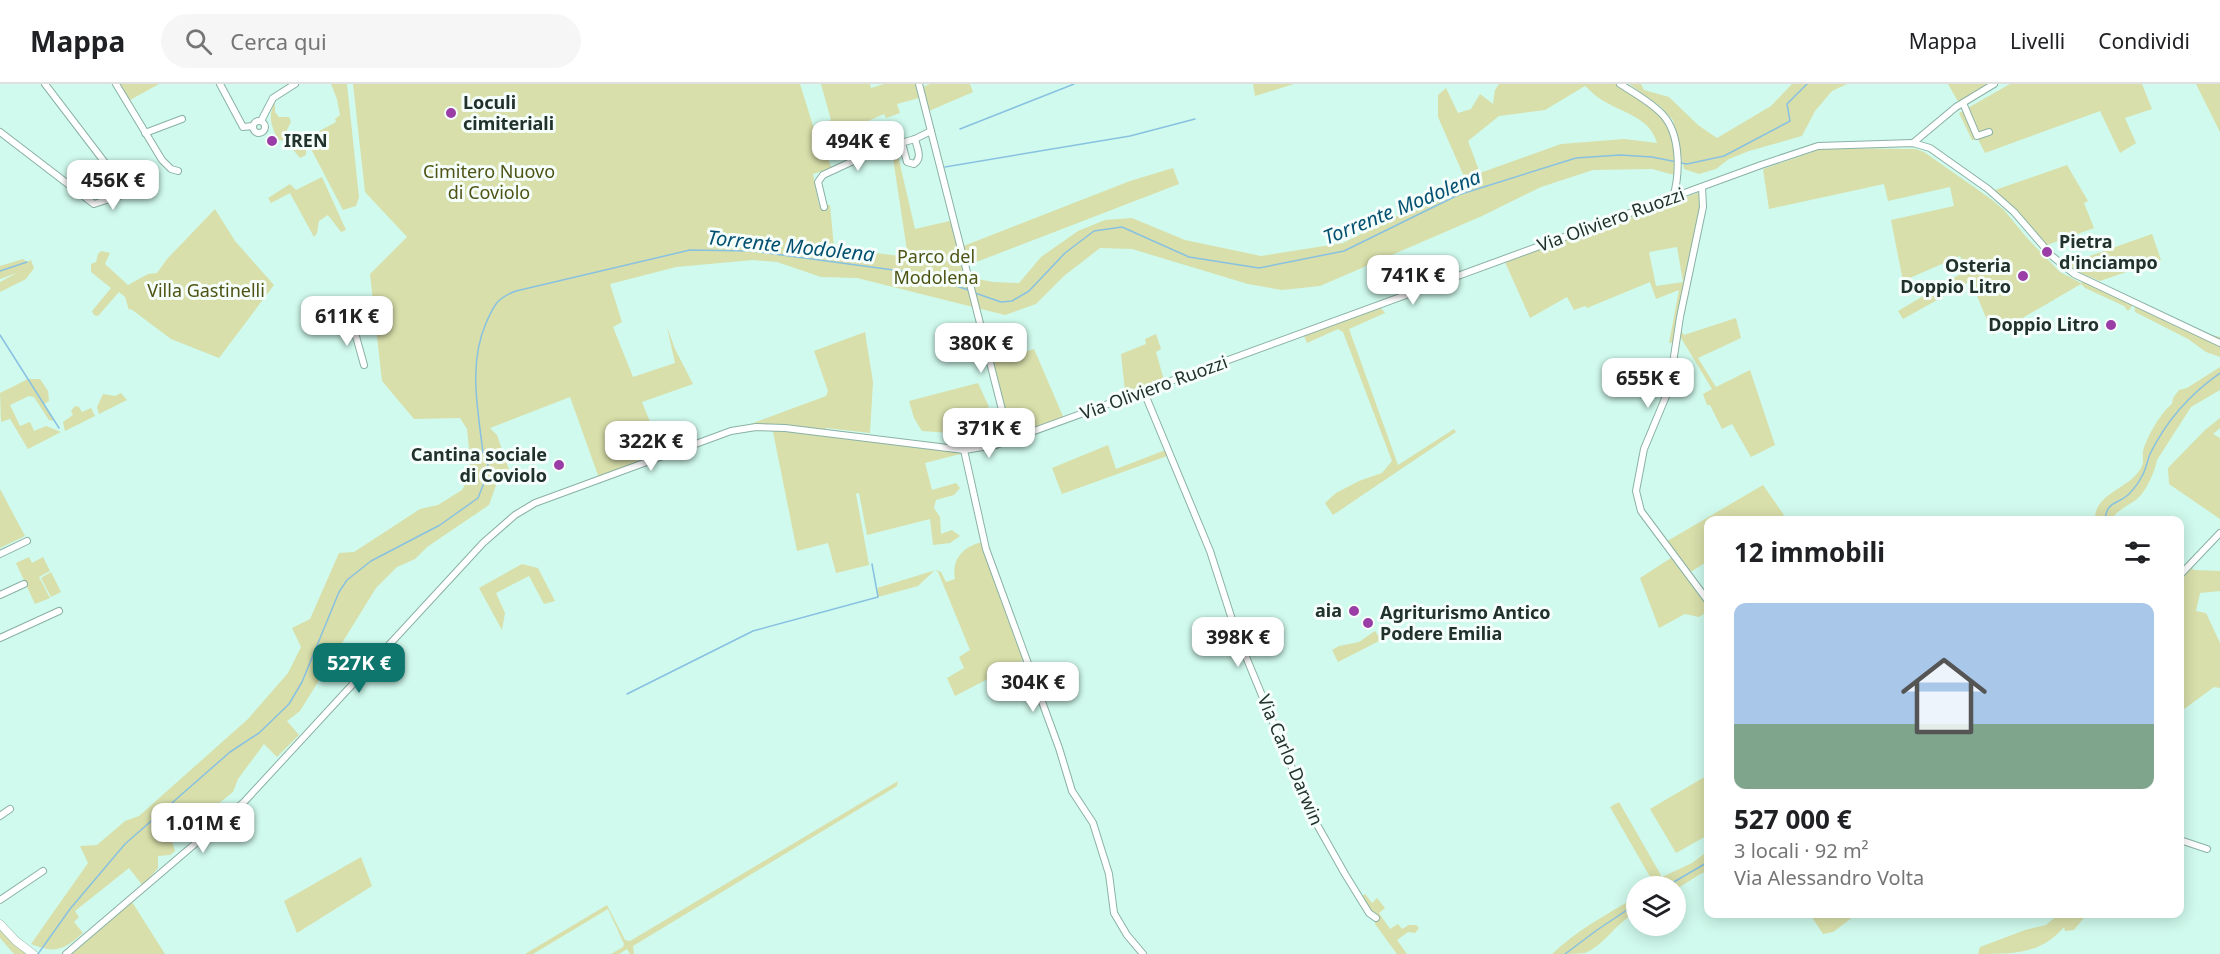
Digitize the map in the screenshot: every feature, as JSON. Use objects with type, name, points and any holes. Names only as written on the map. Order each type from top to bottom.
[{"type":"main road","points":[[0,924],[28,952]]},
{"type":"street","points":[[45,84],[106,164]]},
{"type":"street","points":[[116,84],[162,160],[171,169],[178,171]]},
{"type":"street","points":[[220,84],[243,127],[253,126],[257,121],[261,121],[273,98],[295,84]]},
{"type":"street","points":[[919,84],[1010,441]]},
{"type":"street","points":[[1620,84],[1652,105],[1670,124],[1676,146],[1678,176],[1673,198]]},
{"type":"street","points":[[1913,143],[1963,103],[1994,84]]},
{"type":"street","points":[[1963,103],[1977,136],[1989,132]]},
{"type":"street","points":[[145,133],[182,119]]},
{"type":"street","points":[[253,126],[256,133],[263,132],[266,126],[261,121]]},
{"type":"street","points":[[824,207],[819,187],[820,177],[879,149],[915,139],[931,131]]},
{"type":"street","points":[[0,132],[94,204],[125,194]]},
{"type":"street","points":[[902,143],[907,162],[914,164],[919,157],[915,139]]},
{"type":"street","name":"Via Oliviero Ruozzi","points":[[66,954],[233,812],[334,704],[340,692],[352,678],[366,668],[483,543],[515,514],[549,497],[709,437],[740,429],[771,427],[964,450],[983,449],[1818,146],[1913,143],[1930,148],[1988,189],[2014,212],[2052,256],[2074,274],[2220,343]]},
{"type":"street","points":[[1678,176],[1688,192]]},
{"type":"street","points":[[1702,187],[1703,207],[1680,317],[1671,379],[1667,397],[1646,441],[1636,497],[1641,511],[1704,596]]},
{"type":"street","points":[[352,322],[364,364]]},
{"type":"street","name":"Via Carlo Darwin","points":[[1144,392],[1210,551],[1237,635],[1311,814],[1369,913],[1376,918]]},
{"type":"street","points":[[964,450],[986,549],[1059,748],[1072,791],[1093,823],[1109,874],[1114,913],[1127,935],[1143,954]]},
{"type":"street","points":[[2184,572],[2220,533]]},
{"type":"street","points":[[0,554],[27,541]]},
{"type":"street","points":[[0,595],[24,584]]},
{"type":"street","points":[[0,638],[58,611]]},
{"type":"street","points":[[0,816],[10,809]]},
{"type":"street","points":[[2184,841],[2207,849]]},
{"type":"street","points":[[0,900],[43,871]]},
{"type":"green space","points":[[120,84],[159,84],[130,100]]},
{"type":"green space","points":[[331,84],[347,84],[359,197],[356,206],[343,210],[310,147],[312,135],[336,122],[335,119],[340,115]]},
{"type":"green space","points":[[353,84],[800,84],[815,132],[832,168],[813,174],[819,205],[830,205],[834,248],[908,257],[891,145],[895,143],[915,229],[954,220],[961,247],[1130,181],[1173,168],[1179,184],[966,266],[968,277],[993,282],[1019,283],[1041,257],[1078,231],[1105,220],[1132,218],[1185,240],[1261,256],[1343,243],[1466,181],[1438,117],[1438,95],[1446,88],[1458,113],[1471,109],[1480,94],[1493,104],[1495,90],[1499,84],[1620,84],[1652,105],[1672,132],[1678,176],[1652,169],[1593,170],[1541,187],[1482,216],[1320,286],[1282,290],[1248,284],[1132,249],[1100,248],[1064,276],[1036,304],[1005,315],[857,278],[821,277],[777,262],[753,260],[676,267],[610,284],[622,322],[613,327],[633,377],[675,363],[667,327],[675,349],[693,384],[642,402],[663,454],[599,478],[570,397],[490,428],[497,435],[509,470],[499,477],[489,505],[427,547],[415,559],[397,567],[376,588],[300,711],[287,721],[299,735],[277,757],[264,744],[238,779],[233,792],[172,841],[175,851],[170,855],[158,856],[158,868],[143,886],[129,868],[75,911],[79,917],[74,922],[83,933],[76,939],[59,949],[47,949],[31,944],[88,863],[80,846],[97,845],[125,821],[139,816],[248,719],[288,673],[301,647],[292,628],[310,619],[339,553],[354,552],[420,509],[438,505],[462,490],[470,476],[467,429],[460,418],[414,419],[382,381],[370,274],[407,237],[365,192]],"holes":[[[1585,86],[1597,97],[1641,120],[1648,126],[1657,143],[1624,139],[1561,144],[1480,173],[1468,141],[1499,116],[1545,110]]]},
{"type":"green space","points":[[821,84],[870,84],[871,88],[884,84],[915,84],[919,98],[897,104],[900,113],[886,118],[884,114],[852,128],[853,131],[827,139],[823,123],[831,120]]},
{"type":"green space","points":[[930,84],[970,84],[973,92],[929,111],[923,87]]},
{"type":"green space","points":[[1253,84],[1294,84],[1255,96]]},
{"type":"green space","points":[[1629,84],[1641,84],[1644,90],[1669,97],[1698,125],[1717,138],[1771,106],[1792,84],[1847,84],[1832,91],[1815,111],[1802,136],[1749,151],[1729,159],[1716,169],[1699,174],[1684,169],[1673,120],[1661,107]]},
{"type":"green space","points":[[1948,84],[1994,84],[1960,105]]},
{"type":"green space","points":[[2010,84],[2142,84],[2152,109],[2125,118],[2136,143],[2120,153],[2100,111],[1985,153],[1978,139],[1972,140],[1959,113]]},
{"type":"green space","points":[[2196,84],[2220,84],[2220,132]]},
{"type":"green space","points":[[275,103],[275,112],[279,117],[289,117],[291,122],[286,132],[288,141],[278,140],[272,126],[271,112]]},
{"type":"green space","points":[[301,140],[306,149],[306,155],[300,158],[290,146]]},
{"type":"green space","points":[[1824,148],[1916,149],[1924,152],[2004,210],[2060,272],[2081,283],[2085,279],[2194,331],[2220,337],[2220,357],[2206,352],[2188,339],[2135,312],[2134,304],[2128,311],[2124,306],[2081,284],[1993,335],[1971,281],[1903,319],[1898,311],[1967,270],[1960,256],[1903,281],[1891,220],[1954,206],[1950,187],[1888,201],[1884,184],[1769,209],[1763,169]]},
{"type":"green space","points":[[2067,165],[2088,201],[2084,203],[2094,228],[2047,245],[2024,218],[1995,190]]},
{"type":"green space","points":[[322,177],[346,230],[341,232],[328,215],[319,221],[314,237],[290,193],[271,203],[268,198],[290,184],[296,190]]},
{"type":"green space","points":[[1700,192],[1701,204],[1678,326],[1684,335],[1736,318],[1741,338],[1698,358],[1716,387],[1750,370],[1775,445],[1751,457],[1732,424],[1722,429],[1710,405],[1707,405],[1703,394],[1712,389],[1678,333],[1676,342],[1669,343],[1679,290],[1656,299],[1650,282],[1587,308],[1585,306],[1574,310],[1567,297],[1530,318],[1504,260],[1550,243],[1552,245],[1559,243],[1558,240],[1600,224],[1602,228]],"holes":[[[1677,247],[1683,282],[1656,286],[1649,252]]]},
{"type":"green space","name":"Villa Gastinelli","points":[[215,209],[235,241],[274,285],[219,358],[171,339],[131,309],[129,310],[125,297],[119,292],[98,316],[94,315],[92,311],[111,288],[91,272],[91,264],[96,262],[101,251],[110,253],[105,264],[128,285],[148,274],[157,273],[167,259]]},
{"type":"green space","points":[[2152,234],[2161,260],[2100,281],[2067,264]]},
{"type":"green space","points":[[23,259],[27,262],[31,260],[34,268],[26,279],[0,292],[0,282],[17,273],[0,279],[0,266]]},
{"type":"green space","points":[[1381,308],[1385,313],[1349,329],[1398,465],[1454,429],[1456,432],[1333,515],[1325,503],[1336,493],[1359,481],[1382,473],[1392,461],[1343,332],[1338,329],[1307,343],[1304,336]]},
{"type":"green space","points":[[865,332],[873,382],[870,433],[826,428],[822,432],[844,435],[846,439],[964,450],[964,453],[925,463],[932,490],[956,483],[960,488],[954,495],[936,500],[934,508],[940,517],[941,534],[952,530],[960,536],[950,543],[933,545],[930,519],[867,535],[859,493],[856,494],[869,565],[836,573],[828,543],[797,551],[772,427],[740,428],[826,396],[828,391],[814,351]]},
{"type":"green space","points":[[1156,334],[1161,349],[1156,352],[1164,380],[1135,391],[1132,388],[1125,391],[1121,354],[1146,344],[1145,339]]},
{"type":"green space","points":[[1034,349],[1065,421],[1020,434],[1006,424],[990,363]]},
{"type":"green space","points":[[2220,367],[2220,390],[2191,407],[2157,460],[2151,479],[2140,496],[2114,516],[2095,516],[2101,503],[2137,474],[2143,464],[2143,451],[2151,432],[2163,413],[2172,404],[2179,390],[2187,388]]},
{"type":"green space","points":[[28,379],[40,379],[48,391],[49,401],[44,404],[55,421],[49,420],[34,397],[29,396],[10,405],[20,426],[30,422],[34,431],[46,426],[61,432],[28,449],[10,419],[1,422],[0,393]]},
{"type":"green space","points":[[978,383],[989,407],[976,413],[995,411],[999,431],[996,438],[977,443],[951,440],[950,433],[922,431],[914,418],[909,401]]},
{"type":"green space","points":[[121,393],[127,400],[99,414],[97,407],[103,394],[115,396]]},
{"type":"green space","points":[[75,406],[79,407],[82,412],[91,408],[95,416],[65,431],[63,422],[73,415],[71,411]]},
{"type":"green space","points":[[2220,418],[2220,428],[2213,434],[2220,438],[2220,519],[2169,484],[2168,468]]},
{"type":"green space","points":[[1108,445],[1116,469],[1168,449],[1170,455],[1062,494],[1052,468]]},
{"type":"green space","points":[[1763,485],[1784,515],[1782,516],[1710,516]]},
{"type":"green space","points":[[0,489],[25,536],[0,548]]},
{"type":"green space","points":[[1704,520],[1704,564],[1689,573],[1704,595],[1704,614],[1699,617],[1685,614],[1659,628],[1640,578],[1674,556],[1664,543]]},
{"type":"green space","points":[[984,542],[1026,659],[955,696],[947,678],[964,668],[959,657],[970,650],[938,572],[935,570],[941,572],[946,582],[955,579],[957,559],[965,549]]},
{"type":"green space","points":[[29,557],[32,563],[43,557],[50,571],[39,577],[50,598],[35,604],[16,563]]},
{"type":"green space","points":[[522,564],[538,568],[555,601],[544,604],[529,576],[496,593],[505,613],[502,630],[479,588]]},
{"type":"green space","points":[[2189,566],[2194,570],[2220,571],[2220,591],[2200,593],[2196,611],[2206,613],[2220,643],[2220,688],[2214,687],[2184,709],[2184,571]]},
{"type":"green space","points":[[935,570],[918,586],[878,597],[877,588]]},
{"type":"green space","points":[[51,572],[61,592],[51,597],[41,578]]},
{"type":"green space","points":[[1375,631],[1381,640],[1338,662],[1332,650],[1339,646],[1359,642]]},
{"type":"green space","points":[[1704,777],[1704,837],[1676,853],[1650,809]]},
{"type":"green space","points":[[898,781],[897,786],[633,946],[634,954],[630,954],[627,949],[619,954],[611,954],[624,944],[608,909],[533,954],[525,954],[607,905],[625,940],[630,941]]},
{"type":"green space","points":[[1619,802],[1661,876],[1650,876],[1610,807]]},
{"type":"green space","points":[[1704,854],[1704,873],[1686,883],[1686,876],[1664,876],[1692,863]]},
{"type":"green space","points":[[361,857],[372,886],[297,933],[284,901]]},
{"type":"green space","points":[[1365,894],[1372,903],[1377,898],[1385,908],[1379,913],[1390,929],[1398,924],[1402,929],[1409,925],[1416,925],[1419,928],[1415,933],[1408,932],[1397,940],[1407,954],[1397,954],[1375,924],[1375,918],[1360,898]]},
{"type":"green space","points":[[132,902],[165,954],[72,954],[73,953]]},
{"type":"green space","points":[[1626,903],[1626,919],[1592,949],[1585,953],[1552,954],[1581,930]]},
{"type":"green space","points":[[1813,918],[1852,918],[1833,932],[1823,934]]},
{"type":"green space","points":[[2054,918],[2084,918],[2074,930],[2065,931],[2064,927],[2046,943],[2026,951],[1978,954],[1980,947],[2025,930],[2046,925]]},
{"type":"green space","points":[[0,928],[28,954],[14,954],[0,938]]},
{"type":"waterway","points":[[960,129],[1074,84]]},
{"type":"waterway","name":"Torrente Modolena","points":[[1681,163],[1687,164],[1724,156],[1790,121],[1787,104],[1807,84]]},
{"type":"waterway","points":[[945,167],[1130,136],[1195,119]]},
{"type":"waterway","name":"Torrente Modolena","points":[[975,293],[1001,302],[1012,301],[1029,291],[1065,253],[1094,231],[1122,227],[1189,257],[1259,268],[1344,251],[1458,195],[1576,158],[1620,155],[1652,157],[1677,162]]},
{"type":"waterway","name":"Torrente Modolena","points":[[38,954],[70,909],[125,844],[230,752],[259,733],[289,704],[302,682],[339,592],[347,580],[371,561],[440,525],[478,498],[487,475],[488,463],[483,453],[477,404],[477,355],[480,339],[489,317],[504,296],[516,291],[690,250],[752,251],[901,271],[931,277],[968,290]]},
{"type":"waterway","points":[[0,271],[27,262]]},
{"type":"waterway","points":[[0,335],[59,428]]},
{"type":"waterway","points":[[2106,516],[2110,506],[2128,495],[2139,481],[2156,442],[2171,419],[2189,399],[2220,373]]},
{"type":"waterway","points":[[627,694],[753,631],[878,597],[872,564]]},
{"type":"waterway","points":[[1684,876],[1704,864]]},
{"type":"waterway","points":[[1565,954],[1626,911]]},
{"type":"place","name":"Loculi cimiteriali","points":[[451,113]]},
{"type":"place","name":"IREN","points":[[272,141]]},
{"type":"place","name":"Pietra d'inciampo","points":[[2047,252]]},
{"type":"place","name":"Osteria Doppio Litro","points":[[2023,276]]},
{"type":"place","name":"Doppio Litro","points":[[2111,325]]},
{"type":"place","name":"Cantina sociale di Coviolo","points":[[559,465]]},
{"type":"place","name":"aia","points":[[1354,611]]},
{"type":"place","name":"Agriturismo Antico Podere Emilia","points":[[1368,623]]},
{"type":"park label","name":"Cimitero Nuovo di Coviolo","points":[[489,182]]},
{"type":"park label","name":"Parco del Modolena","points":[[936,267]]}]
